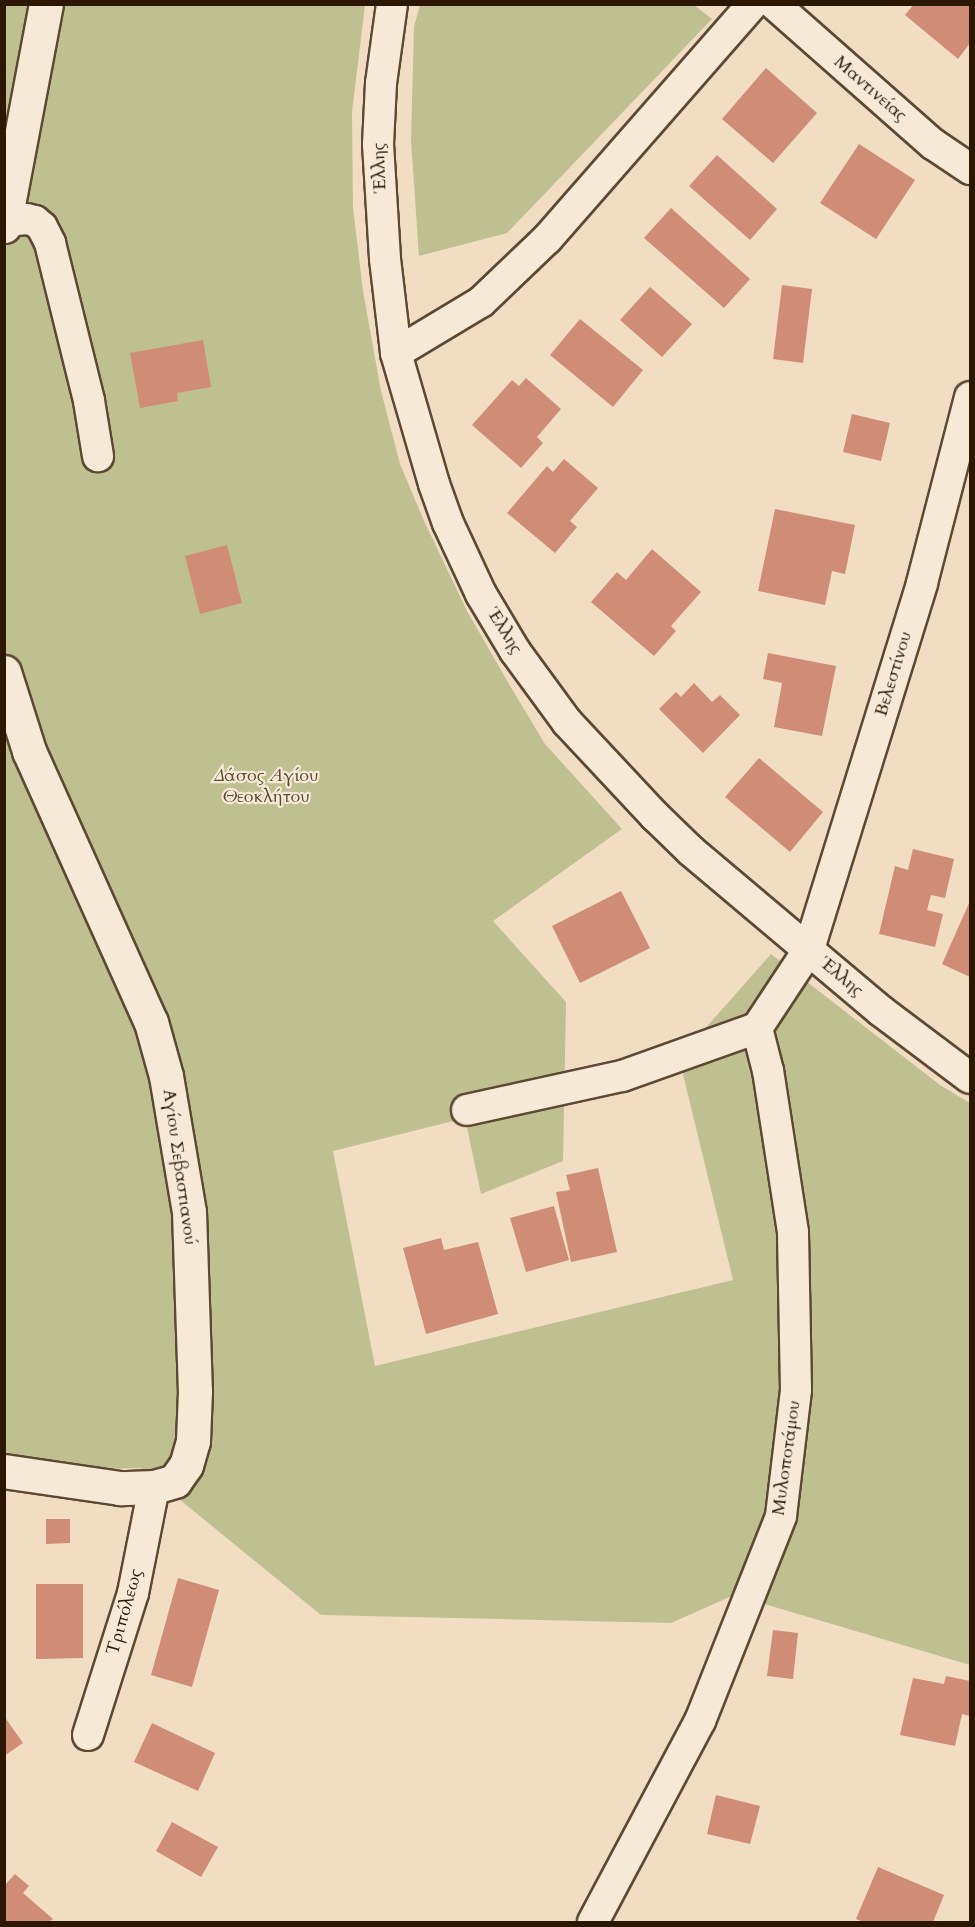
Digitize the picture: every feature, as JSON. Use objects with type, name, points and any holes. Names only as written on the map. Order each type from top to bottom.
[{"type":"street","points":[[46,4],[5,224],[35,221],[42,227],[50,243],[89,401],[98,456]]},
{"type":"street","name":"Έλλης","points":[[392,4],[381,82],[378,144],[385,259],[396,353],[421,445],[448,523],[482,594],[515,651],[567,722],[655,816],[691,851],[912,1035],[970,1078]]},
{"type":"street","points":[[396,353],[481,302],[547,239],[753,4]]},
{"type":"street","name":"Μαντινείας","points":[[774,4],[933,144],[970,169]]},
{"type":"street","name":"Βελεστίνου","points":[[757,1028],[809,949],[922,583],[970,396]]},
{"type":"street","name":"Αγίου Σεβαστιανού","points":[[4,672],[29,751],[151,1022],[166,1076],[179,1145],[191,1248],[194,1431],[186,1464],[179,1478],[154,1487],[120,1488],[4,1471]]},
{"type":"street","points":[[467,1110],[622,1076],[757,1028]]},
{"type":"street","name":"Μυλοποτάμου","points":[[593,1923],[700,1720],[781,1516],[796,1390],[793,1233],[768,1071],[757,1028]]},
{"type":"street","name":"Τριπόλεως","points":[[88,1735],[133,1593],[154,1487]]},
{"type":"green space","name":"Δάσος Αγίου Θεοκλήτου","points":[[5,5],[365,5],[352,112],[353,207],[363,291],[381,391],[400,464],[424,521],[467,611],[545,744],[622,829],[493,921],[566,1002],[563,1161],[481,1194],[465,1118],[333,1151],[375,1366],[733,1280],[679,1058],[771,954],[940,1085],[970,1103],[970,1665],[734,1595],[671,1623],[321,1615],[141,1468],[103,1469],[5,1455]]},
{"type":"green space","points":[[420,5],[694,5],[712,19],[507,233],[419,256],[411,140],[414,27]]},
{"type":"building","points":[[914,4],[970,4],[970,43],[958,59],[905,15]]},
{"type":"building","points":[[766,68],[817,113],[773,163],[722,119]]},
{"type":"building","points":[[859,144],[915,180],[876,239],[820,203]]},
{"type":"building","points":[[717,155],[777,209],[750,240],[689,186]]},
{"type":"building","points":[[671,208],[750,279],[724,308],[644,238]]},
{"type":"building","points":[[782,285],[812,289],[803,363],[773,359]]},
{"type":"building","points":[[650,287],[692,324],[662,357],[620,320]]},
{"type":"building","points":[[580,319],[643,370],[613,407],[550,355]]},
{"type":"building","points":[[203,340],[211,387],[177,393],[178,401],[140,408],[130,353]]},
{"type":"building","points":[[526,378],[561,409],[537,437],[543,443],[521,468],[472,425],[512,380],[519,386]]},
{"type":"building","points":[[852,414],[890,423],[881,461],[843,452]]},
{"type":"building","points":[[564,459],[598,488],[570,521],[577,527],[555,553],[507,513],[547,466],[553,472]]},
{"type":"building","points":[[775,509],[855,525],[845,574],[832,571],[825,605],[758,591]]},
{"type":"building","points":[[227,545],[242,603],[200,614],[185,556]]},
{"type":"building","points":[[652,549],[701,592],[671,626],[676,631],[654,656],[591,602],[617,572],[626,580]]},
{"type":"building","points":[[768,653],[836,666],[822,736],[774,727],[782,683],[763,679]]},
{"type":"building","points":[[694,683],[712,702],[720,695],[740,715],[703,753],[659,709],[676,692],[681,697]]},
{"type":"building","points":[[759,758],[823,812],[790,852],[725,797]]},
{"type":"building","points":[[913,849],[954,859],[945,898],[931,895],[927,910],[943,914],[935,947],[879,934],[895,866],[908,870]]},
{"type":"building","points":[[621,891],[650,948],[580,983],[552,926]]},
{"type":"building","points":[[970,901],[970,977],[942,964]]},
{"type":"building","points":[[598,1168],[617,1252],[571,1262],[556,1192],[570,1190],[566,1175]]},
{"type":"building","points":[[554,1206],[569,1260],[526,1272],[510,1218]]},
{"type":"building","points":[[441,1238],[444,1250],[478,1242],[498,1314],[426,1334],[403,1248]]},
{"type":"building","points":[[46,1519],[70,1519],[70,1543],[46,1544]]},
{"type":"building","points":[[178,1578],[219,1590],[192,1687],[151,1675]]},
{"type":"building","points":[[36,1584],[83,1584],[83,1658],[36,1659]]},
{"type":"building","points":[[773,1630],[798,1633],[793,1679],[767,1676]]},
{"type":"building","points":[[946,1676],[970,1681],[970,1716],[962,1714],[955,1746],[900,1735],[913,1678],[944,1684]]},
{"type":"building","points":[[4,1716],[23,1743],[4,1756]]},
{"type":"building","points":[[152,1723],[215,1753],[198,1791],[134,1762]]},
{"type":"building","points":[[716,1795],[760,1806],[750,1844],[707,1834]]},
{"type":"building","points":[[172,1822],[218,1847],[201,1877],[156,1851]]},
{"type":"building","points":[[878,1867],[944,1895],[933,1922],[863,1922],[856,1919]]},
{"type":"building","points":[[15,1874],[29,1886],[23,1893],[53,1919],[49,1922],[4,1922],[4,1886]]}]
